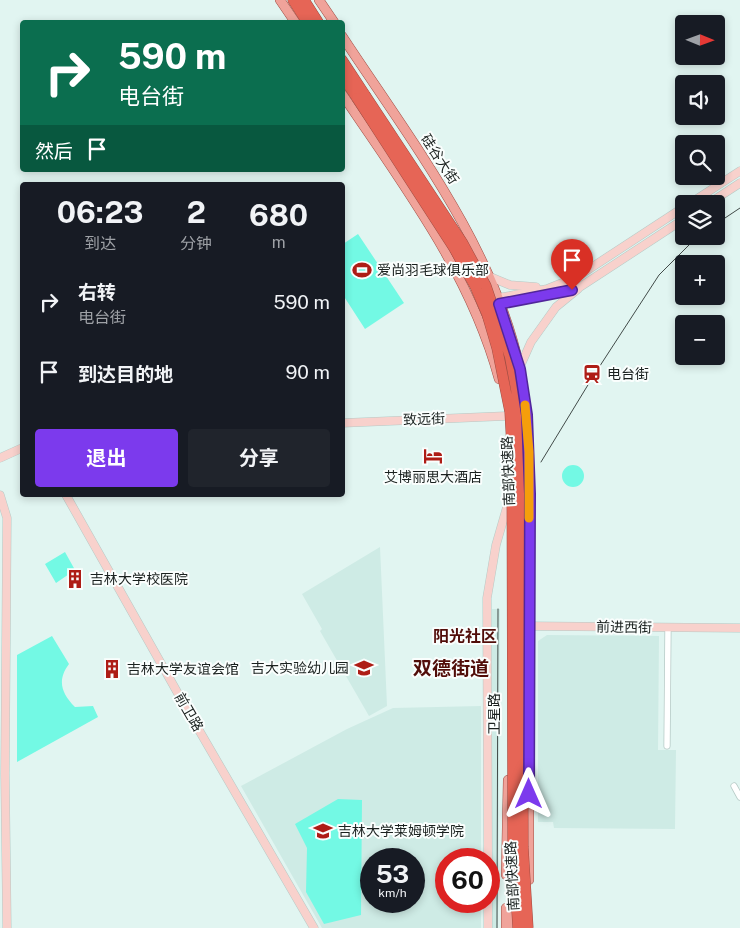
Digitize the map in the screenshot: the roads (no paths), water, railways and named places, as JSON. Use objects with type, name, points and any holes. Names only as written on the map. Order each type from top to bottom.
[{"type":"highway","points":[[293,0],[307,20]]},
{"type":"highway","points":[[304,0],[317,20]]},
{"type":"highway","name":"南部快速路","points":[[345,66],[361,96],[468,274],[487,314],[504,382],[510,412],[512,449],[513,847],[518,928]]},
{"type":"highway","name":"南部快速路","points":[[345,79],[361,96],[462,242],[486,286],[510,357],[516,389],[522,448],[523,847],[530,928]]},
{"type":"highway","points":[[513,847],[513,928]]},
{"type":"main road","points":[[280,0],[294,20]]},
{"type":"main road","points":[[319,0],[333,20]]},
{"type":"main road","name":"硅谷大街","points":[[345,41],[448,197],[488,276],[498,301]]},
{"type":"main road","points":[[345,99],[447,254],[474,306]]},
{"type":"main road","points":[[498,301],[520,369],[527,415],[529,452],[530,928]]},
{"type":"main road","name":"卫星路","points":[[474,306],[497,370],[506,416],[509,500],[508,775],[513,928]]},
{"type":"main road","points":[[506,928],[508,775]]},
{"type":"street","points":[[703,195],[740,171]]},
{"type":"street","points":[[721,195],[740,182]]},
{"type":"street","points":[[474,306],[563,284],[577,277],[675,214]]},
{"type":"street","points":[[520,369],[530,342],[556,307],[580,287],[675,225]]},
{"type":"street","points":[[488,276],[515,286],[563,284]]},
{"type":"street","points":[[498,301],[551,295],[580,287]]},
{"type":"street","name":"致远街","points":[[345,423],[506,416]]},
{"type":"street","points":[[0,458],[20,449]]},
{"type":"street","points":[[0,495],[7,518],[5,774],[7,928]]},
{"type":"street","name":"前卫路","points":[[67,497],[194,722],[314,928]]},
{"type":"street","name":"卫星路","points":[[488,848],[487,598],[496,545],[509,500]]},
{"type":"street","name":"前进西街","points":[[508,626],[740,628]]},
{"type":"street","points":[[667,746],[668,628]]},
{"type":"street","points":[[734,786],[740,797]]},
{"type":"street","points":[[488,913],[488,928]]},
{"type":"tram line","points":[[725,218],[740,208]]},
{"type":"tram line","points":[[541,462],[594,375],[659,275],[689,245]]},
{"type":"tram line","points":[[497,928],[498,609]]},
{"type":"place","name":"爱尚羽毛球俱乐部","points":[[362,270]]},
{"type":"place","name":"电台街","points":[[592,374]]},
{"type":"place","name":"艾博丽思大酒店","points":[[433,456]]},
{"type":"place","name":"吉林大学校医院","points":[[75,579]]},
{"type":"place","name":"吉大实验幼儿园","points":[[364,668]]},
{"type":"place","name":"吉林大学友谊会馆","points":[[112,669]]},
{"type":"place","name":"吉林大学莱姆顿学院","points":[[323,831]]},
{"type":"district","name":"阳光社区","points":[[465,636]]},
{"type":"district","name":"双德街道","points":[[451,668]]}]
